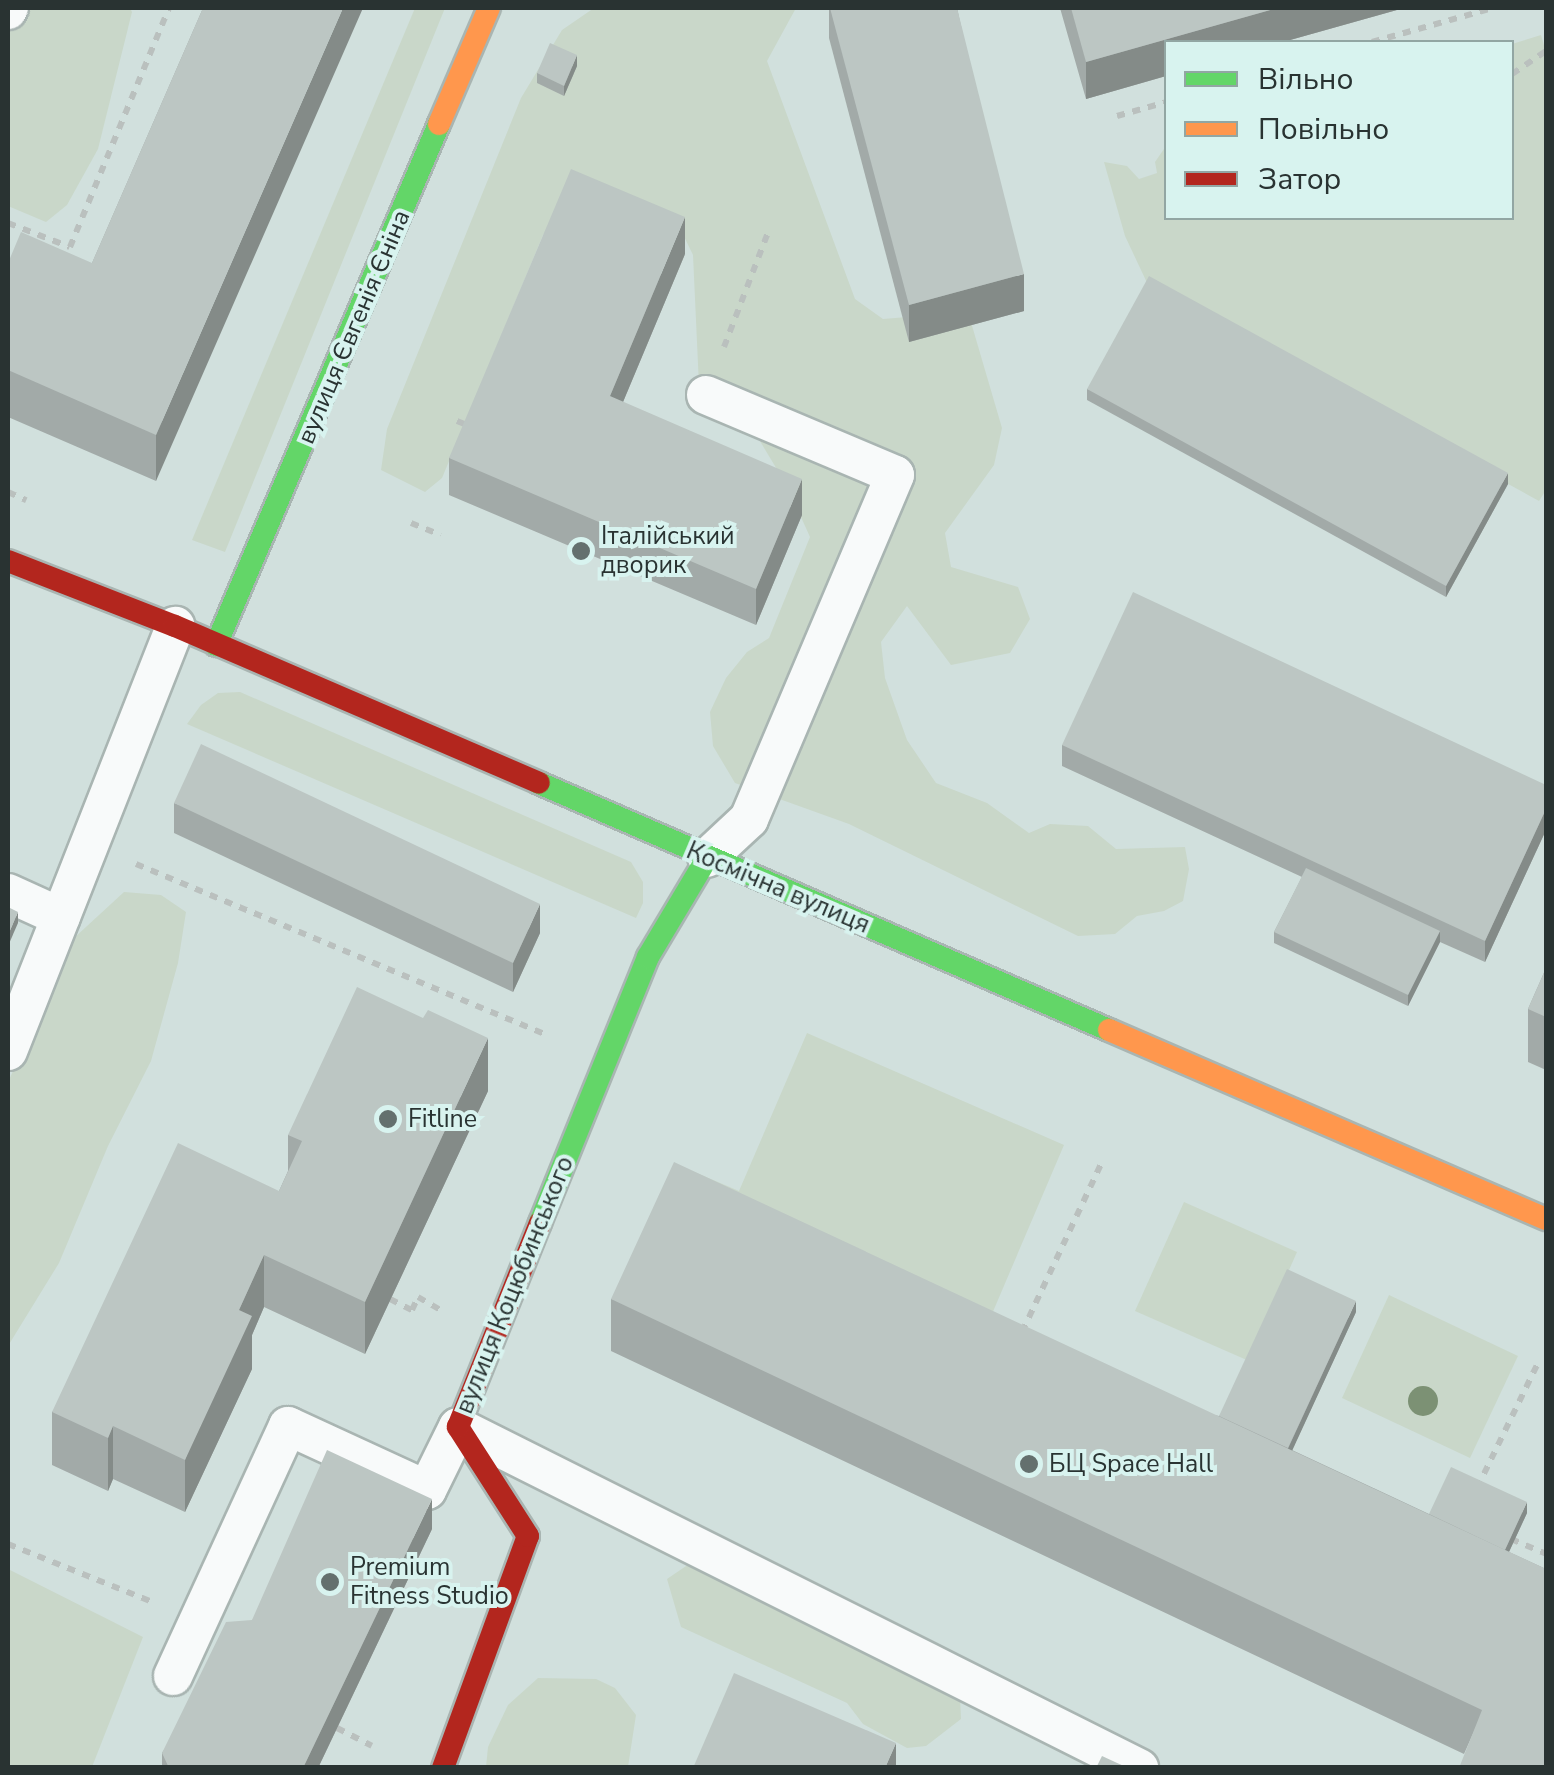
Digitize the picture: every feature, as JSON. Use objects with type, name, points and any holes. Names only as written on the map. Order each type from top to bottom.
[{"type":"street","name":"вулиця Євгенія Єніна","points":[[216,646],[489,8]]},
{"type":"street","name":"Космічна вулиця","points":[[8,561],[175,626],[1546,1219]]},
{"type":"street","name":"вулиця Коцюбинського","points":[[443,1768],[528,1536],[458,1427],[648,958],[707,858]]},
{"type":"lane","points":[[706,394],[895,475],[750,818],[707,858]]},
{"type":"lane","points":[[8,1051],[175,626]]},
{"type":"lane","points":[[8,893],[61,917]]},
{"type":"lane","points":[[173,1676],[288,1426],[427,1490],[458,1427],[1138,1768]]},
{"type":"path","points":[[8,223],[70,248],[169,8]]},
{"type":"path","points":[[1379,40],[1493,8]]},
{"type":"path","points":[[1514,73],[1546,51]]},
{"type":"path","points":[[1117,116],[1164,103]]},
{"type":"path","points":[[706,394],[769,230]]},
{"type":"path","points":[[457,421],[478,429]]},
{"type":"path","points":[[411,522],[441,534]]},
{"type":"path","points":[[90,844],[564,1043]]},
{"type":"path","points":[[1020,1335],[1102,1162]]},
{"type":"path","points":[[390,1299],[412,1310]]},
{"type":"path","points":[[1471,1501],[1538,1363]]},
{"type":"path","points":[[1496,1532],[1546,1554]]},
{"type":"path","points":[[8,1544],[198,1620]]},
{"type":"path","points":[[337,1728],[372,1746]]},
{"type":"green space","points":[[8,8],[130,8],[132,12],[98,149],[67,205],[46,222],[8,206]]},
{"type":"green space","points":[[415,8],[445,8],[225,552],[192,540]]},
{"type":"green space","points":[[594,8],[796,8],[767,61],[855,299],[883,319],[968,312],[1002,428],[994,465],[945,533],[951,567],[1018,587],[1030,619],[1010,653],[951,665],[907,606],[881,642],[885,678],[907,740],[936,783],[987,803],[1029,833],[1050,824],[1088,826],[1116,849],[1185,847],[1189,869],[1183,901],[1164,911],[1137,916],[1115,934],[1078,936],[849,824],[735,783],[713,746],[710,712],[726,678],[747,652],[769,638],[810,537],[787,486],[749,423],[699,386],[693,255],[678,224],[568,215],[543,235],[442,478],[425,492],[381,470],[387,429],[521,98],[562,30]]},
{"type":"green space","points":[[1541,35],[1546,52],[1546,490],[1539,501],[1149,287],[1125,236],[1104,162],[1127,166],[1139,179],[1157,173],[1155,162],[1164,149],[1164,220],[1514,220],[1514,43]]},
{"type":"green space","points":[[240,692],[631,862],[643,882],[643,903],[636,918],[187,724],[201,705],[218,693]]},
{"type":"green space","points":[[124,892],[161,895],[186,912],[178,963],[151,1061],[108,1146],[59,1263],[8,1346],[8,1082],[74,938]]},
{"type":"green space","points":[[807,1033],[1064,1145],[986,1328],[692,1171],[739,1191]]},
{"type":"green space","points":[[1184,1202],[1297,1252],[1249,1361],[1135,1311]]},
{"type":"green space","points":[[1389,1295],[1518,1356],[1470,1458],[1342,1398]]},
{"type":"green space","points":[[692,1562],[960,1697],[961,1719],[926,1746],[907,1748],[863,1724],[847,1703],[681,1627],[667,1579]]},
{"type":"green space","points":[[8,1569],[143,1637],[92,1767],[8,1767]]},
{"type":"green space","points":[[538,1678],[596,1679],[615,1688],[636,1715],[628,1767],[486,1767],[488,1747],[508,1705]]},
{"type":"building","points":[[203,8],[343,8],[156,435],[8,370],[8,263],[21,232],[92,263]]},
{"type":"building","points":[[830,8],[957,8],[1024,274],[909,305]]},
{"type":"building","points":[[1071,8],[1277,8],[1086,62]]},
{"type":"building","points":[[550,43],[577,55],[564,86],[537,73]]},
{"type":"building","points":[[571,169],[685,217],[610,396],[802,479],[756,589],[449,458]]},
{"type":"building","points":[[1149,276],[1508,473],[1446,586],[1087,389]]},
{"type":"building","points":[[1133,592],[1546,785],[1546,809],[1485,941],[1062,745]]},
{"type":"building","points":[[201,744],[540,904],[513,963],[174,803]]},
{"type":"building","points":[[1306,868],[1440,931],[1408,995],[1274,932]]},
{"type":"building","points":[[8,907],[18,912],[8,935]]},
{"type":"building","points":[[1546,968],[1546,1017],[1528,1009]]},
{"type":"building","points":[[357,987],[423,1018],[428,1010],[488,1038],[365,1302],[264,1255],[239,1310],[252,1316],[185,1460],[113,1426],[108,1438],[52,1412],[178,1143],[279,1191],[302,1141],[288,1135]]},
{"type":"building","name":"БЦ Space Hall","points":[[674,1162],[1546,1569],[1546,1768],[1459,1768],[1482,1710],[611,1299]]},
{"type":"building","points":[[1287,1269],[1356,1301],[1288,1448],[1219,1416]]},
{"type":"building","points":[[327,1450],[432,1499],[303,1768],[169,1768],[162,1753],[226,1622],[252,1620]]},
{"type":"building","points":[[1451,1467],[1527,1502],[1505,1550],[1429,1514]]},
{"type":"building","points":[[734,1673],[896,1743],[885,1768],[693,1768]]},
{"type":"building","points":[[1102,1756],[1128,1768],[1096,1768]]},
{"type":"traffic: fast","points":[[216,645],[439,124]]},
{"type":"traffic: fast","points":[[539,783],[1109,1030]]},
{"type":"traffic: fast","points":[[540,1223],[648,957],[707,858]]},
{"type":"traffic: slow","points":[[439,124],[489,8]]},
{"type":"traffic: slow","points":[[1109,1030],[1546,1219]]},
{"type":"traffic: jam","points":[[8,561],[175,626],[539,783]]},
{"type":"traffic: jam","points":[[443,1768],[528,1536],[458,1427],[540,1223]]},
{"type":"place","name":"Італійський дворик","points":[[581,551]]},
{"type":"place","name":"Fitline","points":[[388,1119]]},
{"type":"place","name":"БЦ Space Hall","points":[[1029,1464]]},
{"type":"place","name":"Premium Fitness Studio","points":[[330,1582]]}]
